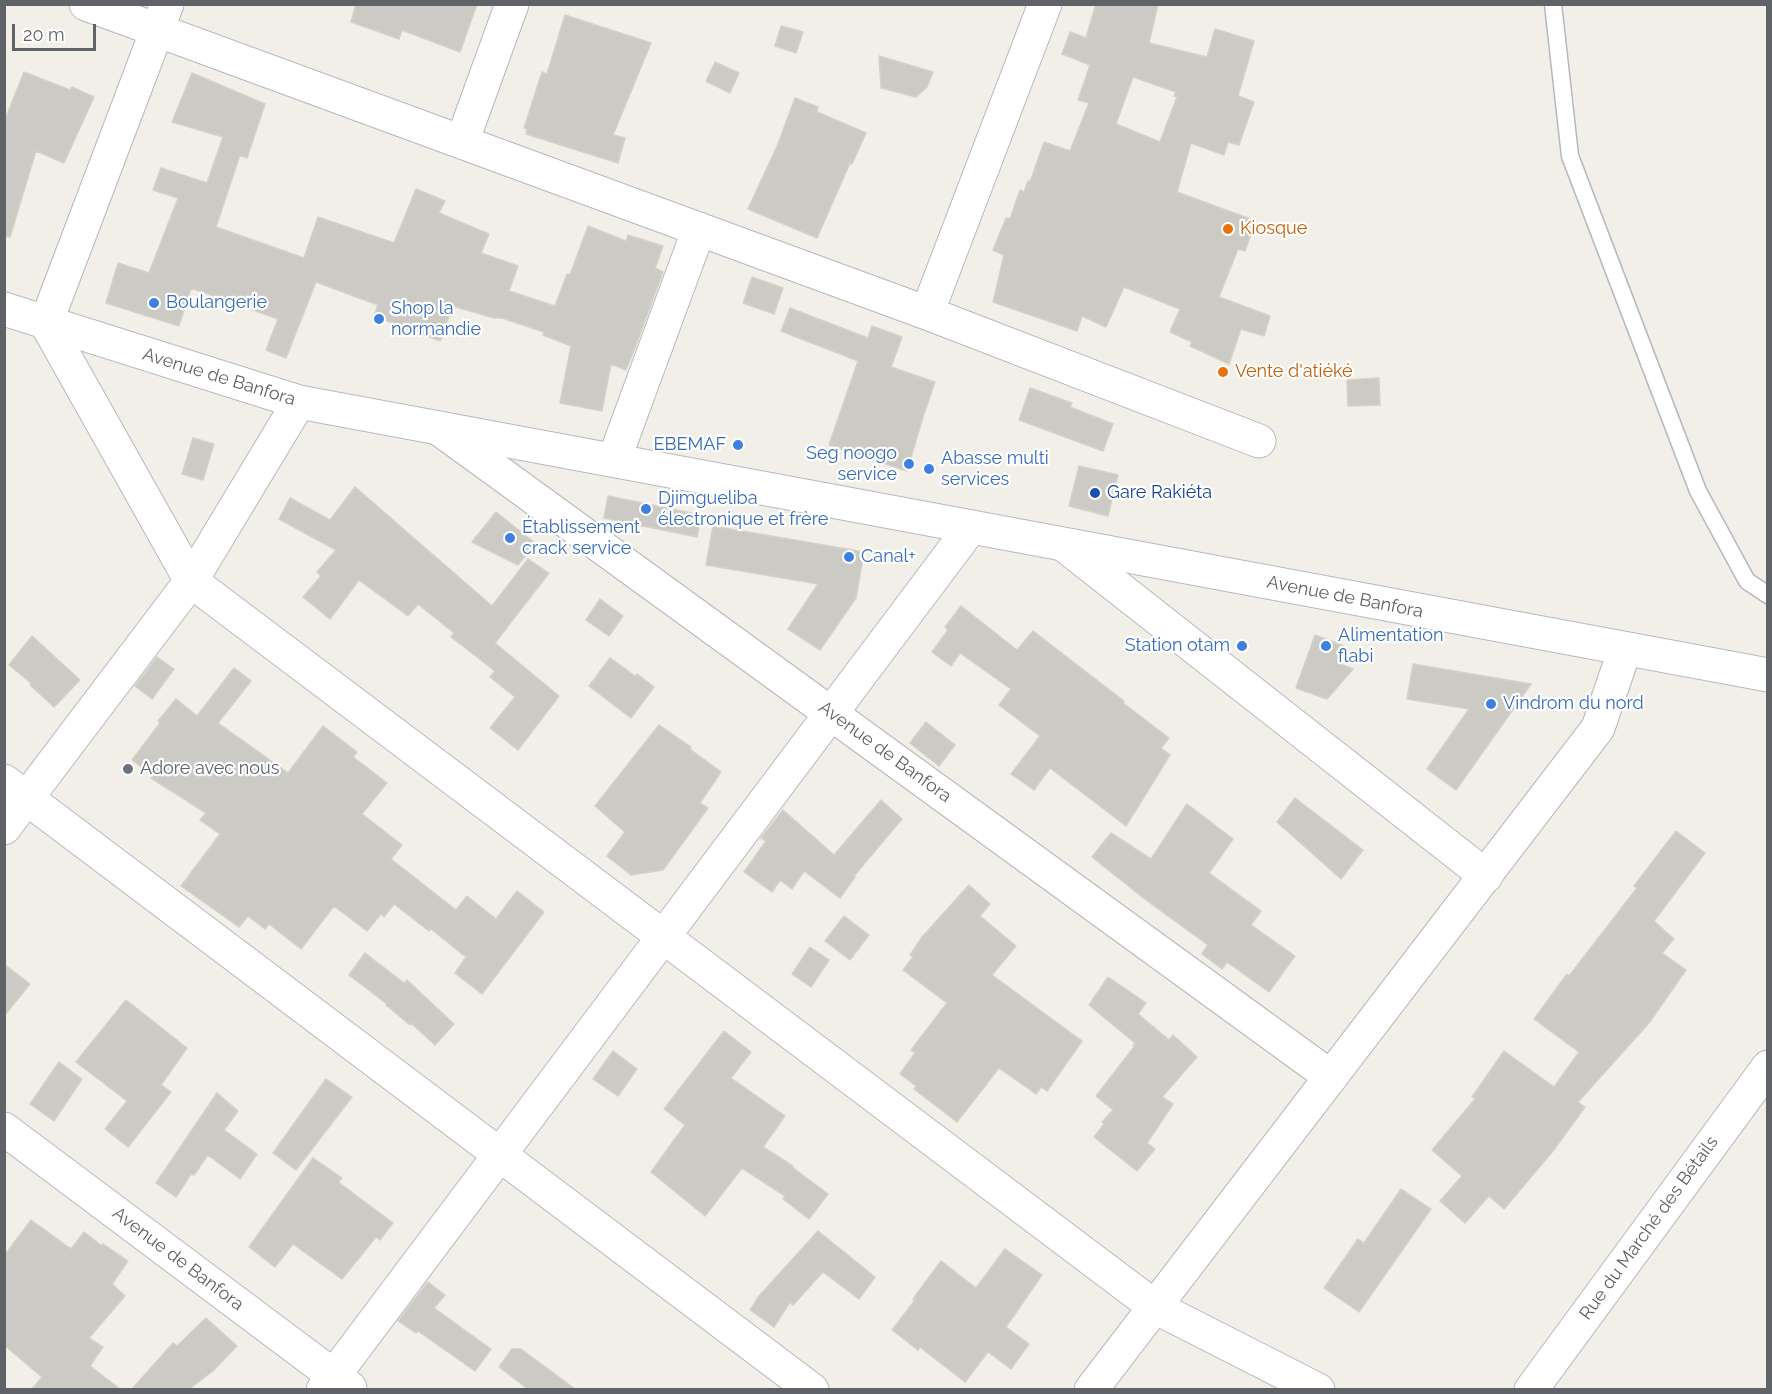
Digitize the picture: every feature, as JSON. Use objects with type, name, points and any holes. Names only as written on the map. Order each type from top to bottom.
[{"type":"street","points":[[86,4],[162,18],[462,142],[927,313],[1260,441]]},
{"type":"street","points":[[462,142],[512,4]]},
{"type":"street","points":[[927,313],[1045,4]]},
{"type":"street","points":[[162,18],[46,323],[191,581],[1155,1307],[1318,1389]]},
{"type":"street","points":[[614,460],[699,229]]},
{"type":"street","name":"Avenue de Banfora","points":[[4,309],[299,402],[1767,675]]},
{"type":"street","points":[[4,828],[16,789],[191,581],[299,402]]},
{"type":"street","name":"Avenue de Banfora","points":[[438,428],[1331,1077]]},
{"type":"street","points":[[336,1385],[500,1154],[970,527]]},
{"type":"street","name":"Avenue de Banfora","points":[[1064,545],[1486,876]]},
{"type":"street","points":[[1092,1389],[1599,728],[1625,649]]},
{"type":"street","points":[[16,789],[812,1389]]},
{"type":"street","name":"Rue du Marché des Bétails","points":[[1531,1389],[1767,1067]]},
{"type":"street","name":"Avenue de Banfora","points":[[4,1129],[336,1385]]},
{"type":"lane","points":[[1553,4],[1570,156],[1698,491],[1747,581],[1767,595]]},
{"type":"building","points":[[356,4],[477,4],[460,52],[402,30],[399,39],[351,22]]},
{"type":"building","points":[[1096,4],[1158,4],[1149,43],[1207,57],[1215,29],[1254,41],[1238,96],[1254,102],[1239,145],[1228,142],[1224,155],[1191,143],[1177,192],[1256,221],[1245,251],[1238,249],[1219,297],[1270,316],[1264,336],[1241,329],[1229,364],[1190,346],[1192,342],[1170,332],[1180,309],[1124,287],[1106,327],[1082,316],[1077,331],[993,302],[1004,255],[993,250],[1006,218],[1010,219],[1020,190],[1024,192],[1028,181],[1030,182],[1044,142],[1070,151],[1089,103],[1078,100],[1090,65],[1062,54],[1070,32],[1086,38]],"holes":[[[1133,77],[1176,92],[1174,96],[1177,97],[1160,142],[1116,124]]]},
{"type":"building","points":[[565,15],[651,43],[613,135],[625,138],[618,163],[526,134],[527,129],[524,128],[542,72],[547,74]]},
{"type":"building","points":[[781,26],[803,32],[796,53],[775,46]]},
{"type":"building","points":[[879,56],[933,72],[927,87],[916,97],[881,88]]},
{"type":"building","points":[[715,62],[739,73],[730,93],[706,81]]},
{"type":"building","points":[[24,72],[70,90],[72,87],[94,97],[64,163],[36,151],[10,237],[4,236],[4,122]]},
{"type":"building","points":[[192,73],[265,104],[247,158],[240,155],[216,227],[304,258],[318,217],[394,243],[416,189],[445,201],[439,213],[489,234],[481,253],[518,266],[509,291],[555,306],[567,274],[570,275],[588,226],[626,241],[628,235],[663,246],[655,268],[663,272],[626,370],[611,364],[602,411],[560,403],[571,346],[543,335],[544,332],[502,318],[494,318],[453,306],[440,341],[374,316],[378,305],[316,282],[286,358],[266,350],[278,319],[191,288],[179,326],[106,303],[118,263],[149,273],[178,198],[153,190],[161,168],[207,183],[223,137],[172,122]]},
{"type":"building","points":[[795,98],[818,107],[817,112],[866,133],[852,164],[850,163],[817,238],[748,209],[778,144]]},
{"type":"building","points":[[752,277],[783,288],[774,314],[743,303]]},
{"type":"building","points":[[790,308],[868,338],[872,326],[902,337],[891,367],[935,382],[907,471],[829,445],[858,361],[781,331]]},
{"type":"building","points":[[1379,378],[1380,405],[1348,406],[1347,380]]},
{"type":"building","points":[[1030,388],[1072,403],[1070,407],[1113,424],[1103,451],[1019,420]]},
{"type":"building","points":[[193,438],[214,444],[203,480],[182,474]]},
{"type":"building","points":[[1079,466],[1118,475],[1108,516],[1069,506]]},
{"type":"building","points":[[355,487],[492,606],[528,559],[549,573],[495,643],[559,696],[518,750],[490,728],[515,697],[490,677],[495,671],[451,637],[454,633],[418,604],[408,616],[359,580],[330,619],[303,597],[321,576],[317,572],[336,550],[279,519],[290,498],[330,520]]},
{"type":"building","points":[[608,496],[701,515],[697,537],[604,518]]},
{"type":"building","points":[[496,512],[535,543],[518,565],[472,542]]},
{"type":"building","points":[[713,526],[864,552],[856,598],[820,650],[788,629],[818,584],[706,565]]},
{"type":"building","points":[[600,599],[623,616],[609,636],[586,620]]},
{"type":"building","points":[[961,606],[1017,650],[1033,631],[1169,738],[1161,748],[1170,755],[1126,826],[1050,768],[1034,790],[1011,774],[1040,736],[999,705],[1011,689],[960,653],[951,666],[932,652],[948,630],[945,627]]},
{"type":"building","points":[[1315,635],[1344,646],[1338,663],[1353,669],[1327,699],[1296,688]]},
{"type":"building","points":[[32,636],[80,680],[54,707],[30,685],[31,683],[9,665]]},
{"type":"building","points":[[157,657],[174,669],[152,699],[135,686]]},
{"type":"building","points":[[610,658],[654,687],[631,718],[589,686]]},
{"type":"building","points":[[1413,664],[1531,684],[1456,790],[1427,769],[1469,709],[1407,699]]},
{"type":"building","points":[[234,668],[251,681],[218,723],[288,773],[323,726],[357,752],[353,757],[387,783],[362,814],[402,845],[391,859],[456,910],[467,896],[496,919],[517,891],[544,912],[482,994],[455,973],[466,957],[431,929],[429,931],[394,904],[384,917],[381,914],[367,931],[334,906],[301,949],[269,924],[265,929],[248,916],[239,927],[181,886],[220,834],[200,820],[206,813],[151,778],[153,776],[132,760],[176,699],[197,716]]},
{"type":"building","points":[[926,722],[955,745],[939,766],[910,743]]},
{"type":"building","points":[[659,725],[721,772],[700,803],[708,808],[663,870],[631,875],[607,856],[625,832],[595,806]]},
{"type":"building","points":[[1295,798],[1363,850],[1341,879],[1277,822]]},
{"type":"building","points":[[881,800],[902,819],[854,876],[840,898],[804,871],[792,889],[780,880],[772,892],[744,872],[766,841],[761,838],[783,810],[834,855]]},
{"type":"building","points":[[1187,804],[1233,839],[1209,873],[1261,911],[1251,925],[1295,956],[1269,992],[1227,962],[1222,969],[1202,954],[1208,945],[1092,857],[1111,833],[1151,859]]},
{"type":"building","points":[[1676,831],[1705,853],[1654,921],[1674,939],[1662,953],[1686,970],[1649,1023],[1578,1102],[1585,1107],[1553,1151],[1504,1209],[1489,1196],[1465,1223],[1440,1201],[1462,1176],[1432,1150],[1475,1099],[1472,1097],[1504,1051],[1554,1087],[1579,1052],[1534,1019],[1567,974],[1569,976],[1637,888],[1634,886]]},
{"type":"building","points":[[969,885],[990,904],[980,916],[1016,946],[992,975],[1082,1041],[1047,1091],[1041,1087],[1036,1094],[999,1068],[957,1122],[914,1089],[916,1086],[900,1074],[915,1053],[911,1050],[947,1003],[903,970],[913,957],[910,955],[922,937]]},
{"type":"building","points":[[844,916],[869,935],[850,960],[825,941]]},
{"type":"building","points":[[810,947],[829,960],[811,987],[792,974]]},
{"type":"building","points":[[365,953],[404,983],[407,980],[454,1024],[435,1045],[411,1023],[410,1025],[349,975]]},
{"type":"building","points":[[4,964],[30,984],[4,1016]]},
{"type":"building","points":[[1108,977],[1146,1003],[1138,1014],[1169,1040],[1173,1035],[1197,1057],[1162,1097],[1173,1104],[1147,1143],[1155,1149],[1137,1171],[1094,1137],[1104,1124],[1102,1122],[1113,1110],[1096,1096],[1135,1043],[1089,1005]]},
{"type":"building","points":[[126,1000],[187,1048],[161,1085],[171,1092],[128,1147],[105,1129],[127,1101],[76,1062]]},
{"type":"building","points":[[724,1031],[751,1052],[731,1078],[785,1116],[763,1147],[793,1166],[828,1194],[809,1219],[783,1199],[785,1196],[742,1168],[705,1216],[651,1172],[685,1125],[664,1109]]},
{"type":"building","points":[[613,1051],[637,1069],[618,1096],[593,1079]]},
{"type":"building","points":[[59,1062],[82,1079],[54,1121],[30,1104]]},
{"type":"building","points":[[326,1079],[352,1097],[296,1170],[273,1153]]},
{"type":"building","points":[[217,1093],[238,1111],[224,1130],[257,1154],[240,1179],[208,1155],[194,1175],[191,1174],[176,1197],[156,1183]]},
{"type":"building","points":[[313,1158],[342,1178],[338,1182],[393,1223],[380,1240],[376,1237],[342,1279],[293,1244],[275,1267],[249,1247]]},
{"type":"building","points":[[1401,1189],[1431,1209],[1359,1312],[1324,1288],[1358,1239],[1364,1243]]},
{"type":"building","points":[[31,1220],[71,1249],[84,1232],[128,1261],[112,1284],[125,1296],[89,1338],[103,1347],[90,1366],[120,1389],[32,1389],[42,1377],[4,1345],[4,1256]]},
{"type":"building","points":[[818,1231],[875,1277],[859,1299],[823,1272],[793,1305],[790,1302],[774,1327],[750,1310],[759,1296]]},
{"type":"building","points":[[1005,1249],[1042,1275],[1006,1327],[1029,1344],[1011,1369],[988,1352],[965,1382],[920,1347],[918,1350],[892,1330],[941,1261],[976,1288]]},
{"type":"building","points":[[428,1282],[445,1295],[434,1308],[491,1349],[475,1371],[418,1331],[416,1333],[398,1321]]},
{"type":"building","points":[[206,1318],[237,1346],[213,1371],[189,1389],[132,1389],[173,1343],[177,1346]]},
{"type":"building","points":[[512,1349],[521,1349],[575,1389],[528,1389],[499,1367]]},
{"type":"place","name":"Kiosque","points":[[1228,229]]},
{"type":"place","name":"Boulangerie","points":[[154,303]]},
{"type":"place","name":"Shop la normandie","points":[[379,319]]},
{"type":"place","name":"Vente d'atiéké","points":[[1223,372]]},
{"type":"place","name":"EBEMAF","points":[[738,445]]},
{"type":"place","name":"Seg noogo service","points":[[909,464]]},
{"type":"place","name":"Abasse multi services","points":[[929,469]]},
{"type":"place","name":"Gare Rakiéta","points":[[1095,493]]},
{"type":"place","name":"Djimgueliba électronique et frère","points":[[646,509]]},
{"type":"place","name":"Établissement crack service","points":[[510,538]]},
{"type":"place","name":"Canal+","points":[[849,557]]},
{"type":"place","name":"Station otam","points":[[1242,646]]},
{"type":"place","name":"Alimentation flabi","points":[[1326,646]]},
{"type":"place","name":"Vindrom du nord","points":[[1491,704]]},
{"type":"place","name":"Adore avec nous","points":[[128,769]]}]
